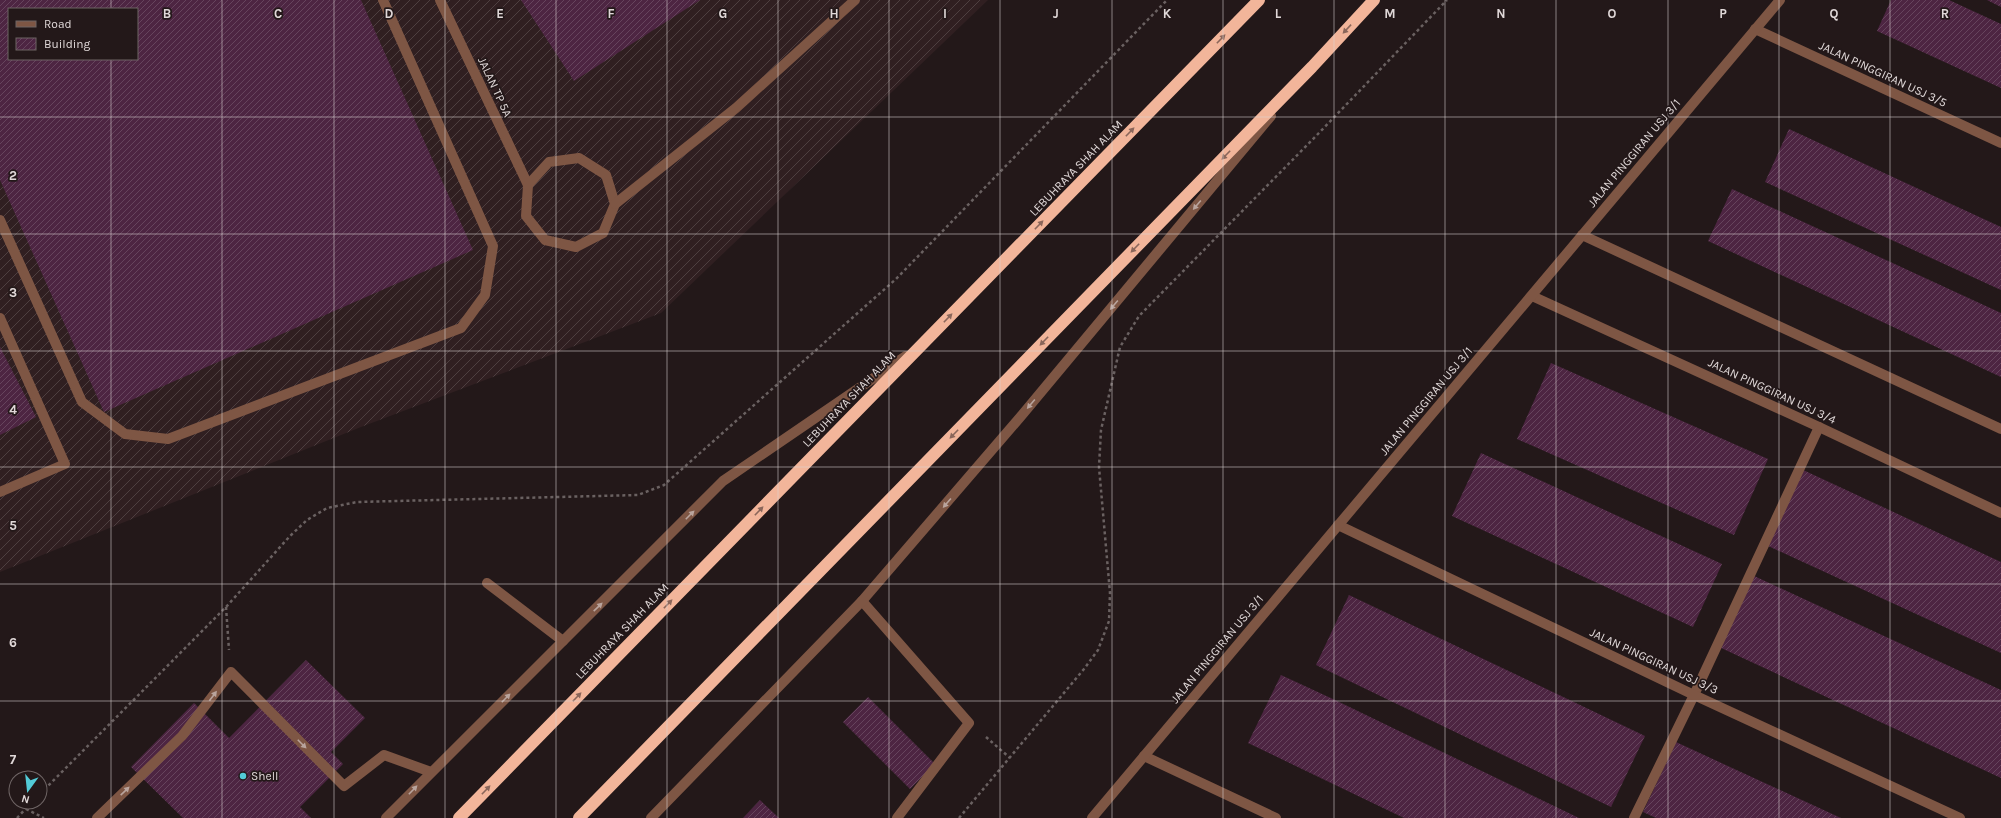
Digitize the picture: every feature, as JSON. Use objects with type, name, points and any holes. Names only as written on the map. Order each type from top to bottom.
[{"type":"highway","name":"LEBUHRAYA SHAH ALAM","points":[[459,818],[1259,0]]},
{"type":"highway","points":[[579,818],[1312,67],[1374,0]]},
{"type":"street","points":[[0,220],[82,402],[125,434],[168,439],[461,328],[486,295],[493,246],[383,0]]},
{"type":"street","name":"JALAN TP 5A","points":[[440,0],[528,185]]},
{"type":"street","points":[[615,204],[606,175],[580,158],[549,162],[528,185],[526,216],[546,240],[576,247],[603,233],[615,204],[736,108],[855,0]]},
{"type":"street","name":"JALAN PINGGIRAN USJ 3/1","points":[[1092,818],[1780,0]]},
{"type":"street","name":"JALAN PINGGIRAN USJ 3/5","points":[[1755,29],[2001,143]]},
{"type":"street","points":[[651,818],[862,601],[1022,415],[1312,67]]},
{"type":"street","points":[[1582,235],[2001,429]]},
{"type":"street","name":"JALAN PINGGIRAN USJ 3/4","points":[[1532,296],[1819,427],[2001,513]]},
{"type":"street","points":[[0,318],[65,464],[0,492]]},
{"type":"street","points":[[386,818],[723,481],[921,346]]},
{"type":"street","points":[[1634,818],[1694,695],[1819,427]]},
{"type":"street","name":"JALAN PINGGIRAN USJ 3/3","points":[[1338,525],[1694,695],[1960,818]]},
{"type":"street","points":[[488,583],[563,641]]},
{"type":"street","points":[[862,601],[969,723],[897,818]]},
{"type":"street","points":[[97,818],[182,736],[231,672],[344,786],[384,755],[431,772]]},
{"type":"street","points":[[1144,756],[1276,818]]},
{"type":"path","points":[[48,786],[226,607],[290,536],[307,520],[327,508],[357,502],[638,494],[664,485],[896,279],[1167,0]]},
{"type":"path","points":[[959,818],[1098,650],[1109,622],[1110,594],[1100,460],[1101,430],[1120,347],[1139,316],[1447,0]]},
{"type":"path","points":[[226,607],[231,672]]},
{"type":"path","points":[[969,723],[1010,758]]},
{"type":"path","points":[[17,818],[24,810]]},
{"type":"path","points":[[30,810],[44,818]]},
{"type":"shaded area","points":[[0,0],[988,0],[661,313],[361,427],[0,572]]},
{"type":"building","points":[[0,0],[361,0],[473,250],[104,412],[0,180]]},
{"type":"building","points":[[521,0],[700,0],[574,81]]},
{"type":"building","points":[[1891,0],[1949,0],[2001,24],[2001,88],[1877,31]]},
{"type":"building","points":[[1987,0],[2001,0],[2001,7]]},
{"type":"building","points":[[1789,129],[2001,227],[2001,290],[1765,182]]},
{"type":"building","points":[[1732,189],[2001,313],[2001,377],[1708,241]]},
{"type":"building","points":[[0,347],[36,417],[0,435]]},
{"type":"building","points":[[1551,363],[1768,459],[1734,535],[1517,439]]},
{"type":"building","points":[[1481,453],[1722,564],[1693,627],[1452,516]]},
{"type":"building","points":[[1801,469],[2001,562],[2001,653],[1766,545]]},
{"type":"building","points":[[1752,575],[2001,690],[2001,778],[1719,647]]},
{"type":"building","points":[[1349,595],[1645,736],[1611,807],[1316,665]]},
{"type":"building","points":[[306,660],[365,718],[331,752],[343,764],[300,807],[311,818],[183,818],[131,767],[194,703],[229,738]]},
{"type":"building","points":[[1281,675],[1579,818],[1404,818],[1356,795],[1248,743]]},
{"type":"building","points":[[868,697],[935,764],[910,789],[843,722]]},
{"type":"building","points":[[1676,742],[1841,818],[1656,818],[1643,812]]},
{"type":"building","points":[[760,800],[779,818],[743,818]]},
{"type":"place","name":"Shell","points":[[243,776]]}]
